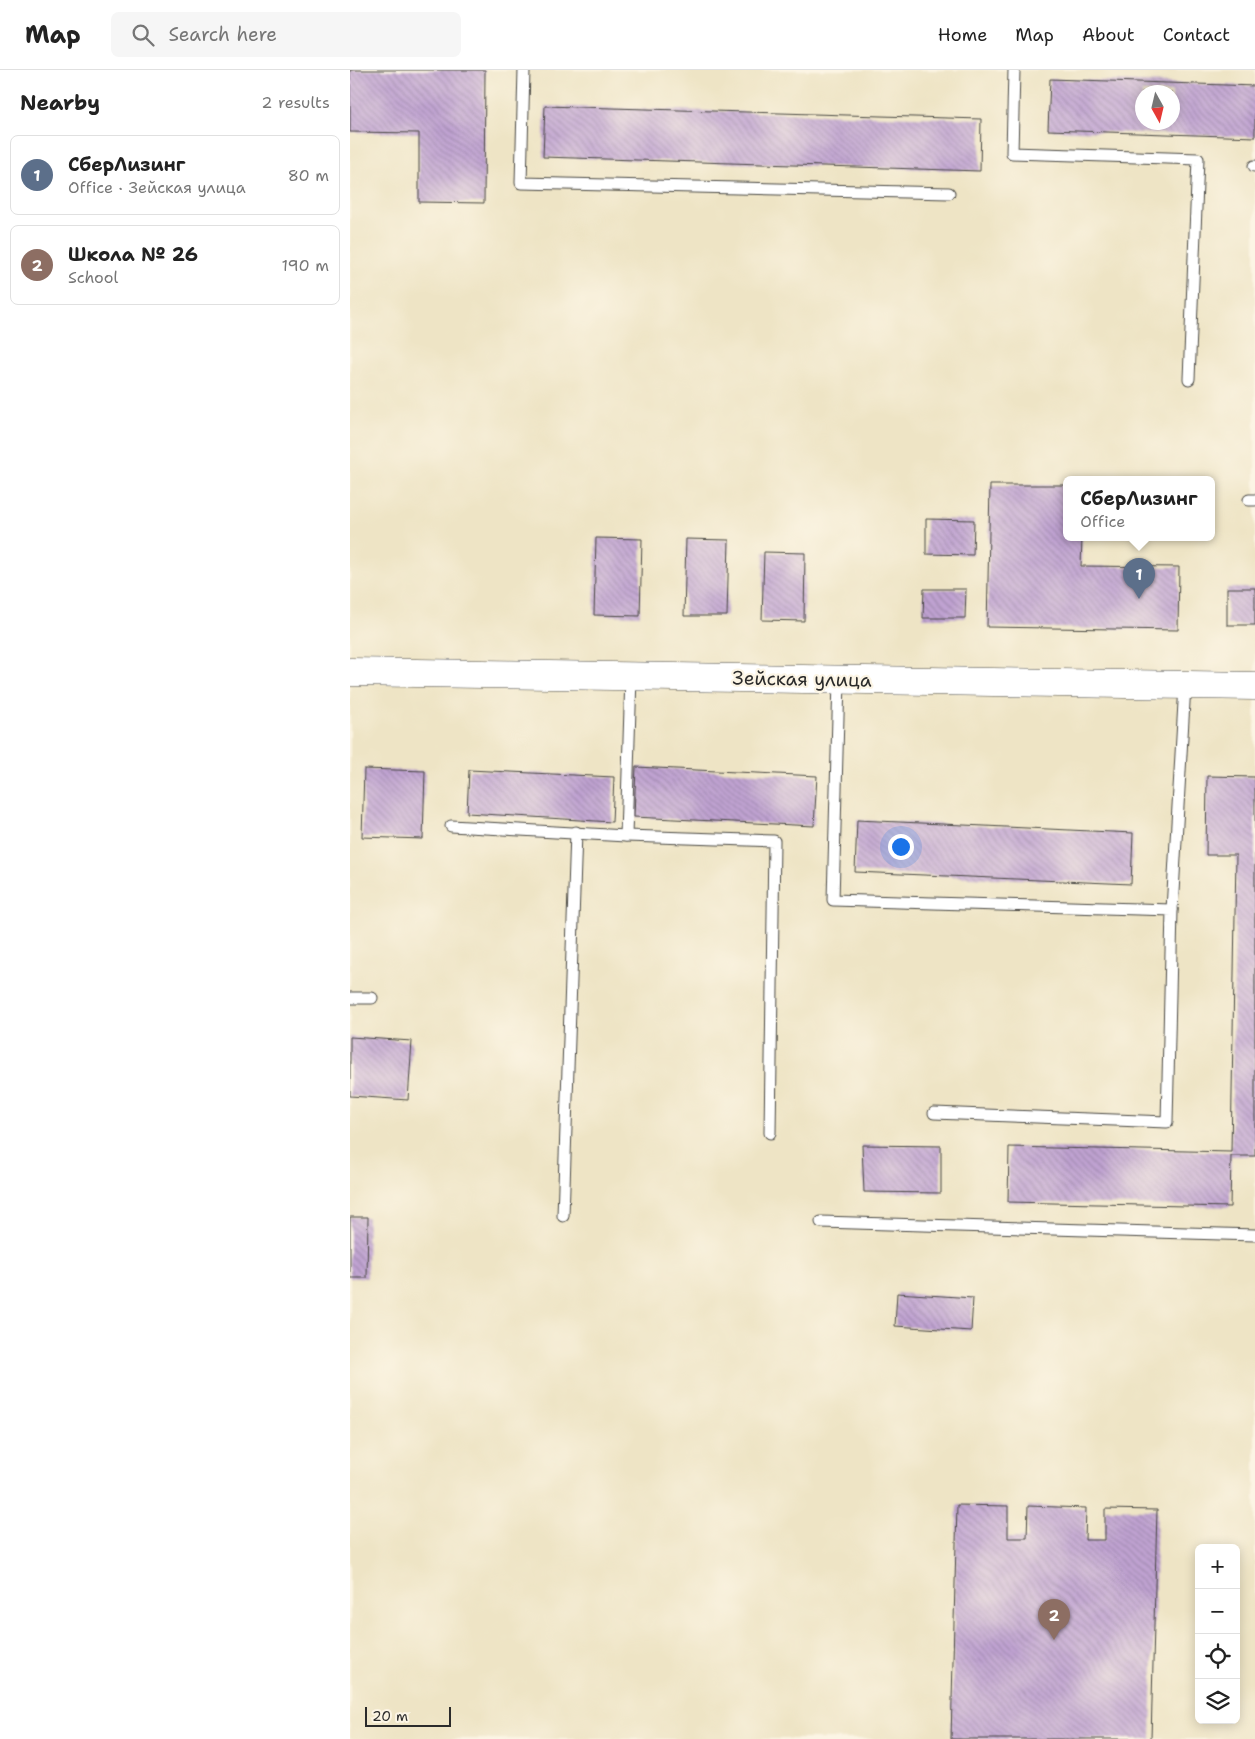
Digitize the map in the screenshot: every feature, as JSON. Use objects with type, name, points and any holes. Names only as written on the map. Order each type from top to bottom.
[{"type":"street","name":"Зейская улица","points":[[350,672],[1255,686]]},
{"type":"lane","points":[[524,70],[521,183],[949,193]]},
{"type":"lane","points":[[1014,70],[1012,153],[1198,159],[1188,379]]},
{"type":"lane","points":[[626,836],[631,676]]},
{"type":"lane","points":[[839,680],[833,900],[1172,910]]},
{"type":"lane","points":[[934,1113],[1167,1122],[1172,910],[1185,685]]},
{"type":"lane","points":[[451,826],[626,836],[774,841],[770,1133]]},
{"type":"lane","points":[[563,1216],[576,832]]},
{"type":"lane","points":[[350,998],[372,998]]},
{"type":"lane","points":[[821,1222],[1255,1235]]},
{"type":"building","points":[[350,70],[485,70],[484,203],[419,202],[419,133],[350,132]]},
{"type":"building","points":[[1050,79],[1255,86],[1255,137],[1048,130]]},
{"type":"building","points":[[545,106],[981,119],[980,171],[543,157]]},
{"type":"building","points":[[990,485],[1063,485],[1063,541],[1082,541],[1081,566],[1179,567],[1178,630],[987,627]]},
{"type":"building","points":[[926,519],[974,520],[973,555],[926,554]]},
{"type":"building","points":[[596,538],[642,539],[640,616],[594,615]]},
{"type":"building","points":[[686,539],[729,540],[727,616],[684,616]]},
{"type":"building","points":[[764,552],[805,553],[804,621],[762,620]]},
{"type":"building","points":[[1227,588],[1255,588],[1255,625],[1227,625]]},
{"type":"building","points":[[924,589],[966,589],[965,618],[923,618]]},
{"type":"building","points":[[636,767],[817,776],[814,826],[634,817]]},
{"type":"building","points":[[364,769],[425,771],[423,839],[362,837]]},
{"type":"building","points":[[469,770],[614,777],[612,822],[467,813]]},
{"type":"building","points":[[1207,776],[1255,777],[1255,1156],[1231,1156],[1230,1207],[1008,1202],[1009,1147],[1231,1152],[1236,855],[1206,855]]},
{"type":"building","points":[[857,820],[1133,833],[1131,884],[855,872]]},
{"type":"building","points":[[350,1037],[412,1041],[408,1100],[350,1096]]},
{"type":"building","points":[[862,1145],[941,1146],[941,1193],[864,1192]]},
{"type":"building","points":[[350,1217],[368,1217],[367,1278],[350,1278]]},
{"type":"building","points":[[897,1293],[973,1298],[971,1331],[895,1326]]},
{"type":"building","points":[[957,1505],[1008,1506],[1008,1538],[1027,1538],[1028,1506],[1086,1508],[1085,1540],[1105,1540],[1105,1509],[1157,1510],[1151,1739],[951,1739]]},
{"type":"place","name":"СберЛизинг","points":[[1139,599]]},
{"type":"place","name":"Школа № 26","points":[[1054,1640]]}]
